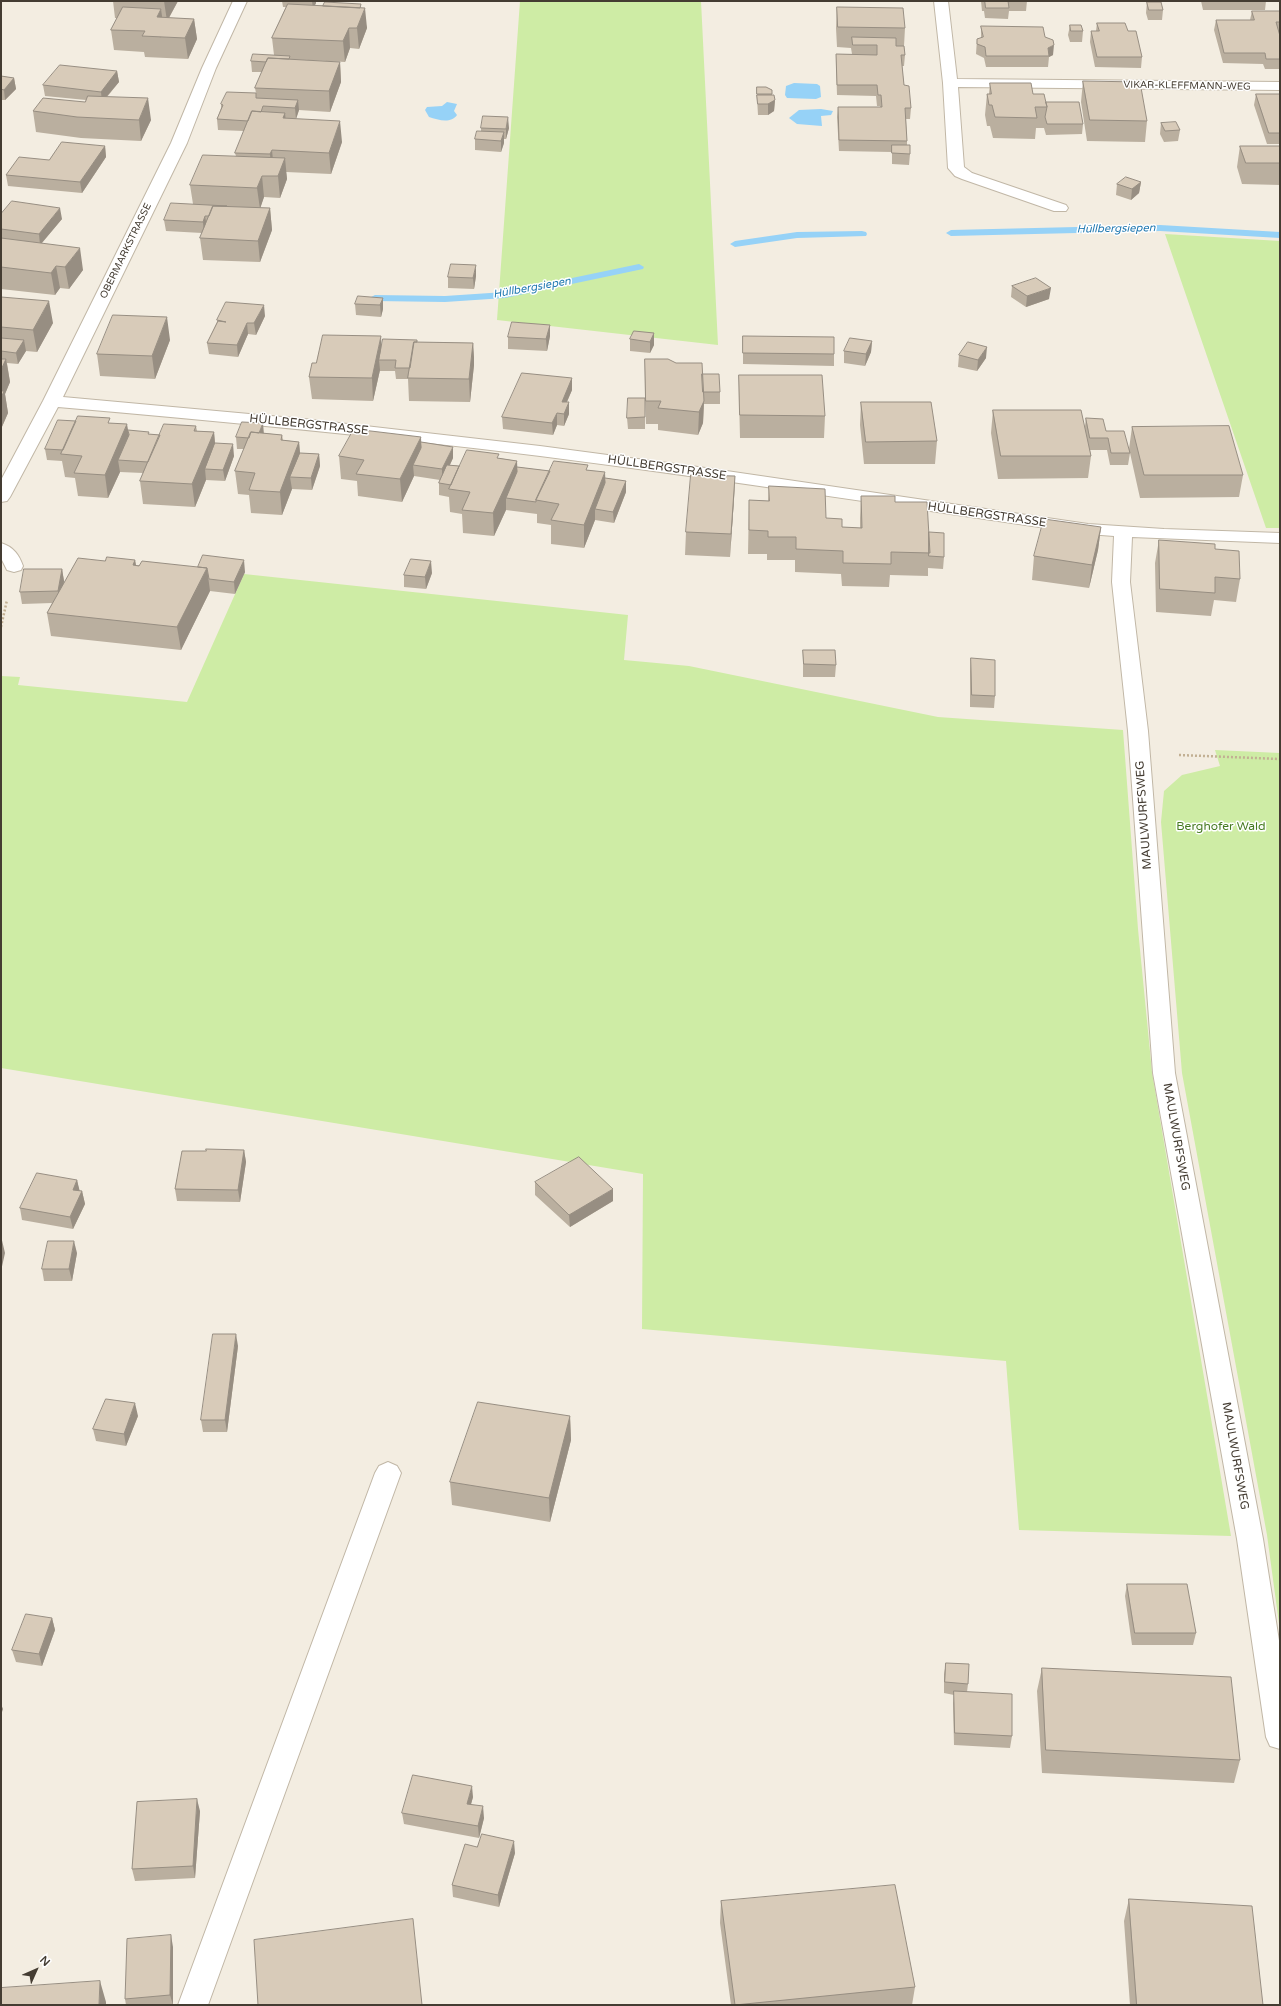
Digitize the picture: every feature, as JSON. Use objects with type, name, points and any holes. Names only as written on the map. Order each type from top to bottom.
[{"type":"street","name":"OBERMARKSTRASSE","points":[[1,497],[52,402],[178,143],[209,68],[240,1]]},
{"type":"street","points":[[941,1],[950,83],[956,168],[960,173],[1060,208]]},
{"type":"street","name":"VIKAR-KLEFFMANN-WEG","points":[[950,83],[1280,86]]},
{"type":"street","name":"HÜLLBERGSTRASSE","points":[[52,402],[99,404],[540,451],[714,474],[1031,522],[1123,532],[1280,538]]},
{"type":"street","name":"MAULWURFSWEG","points":[[1123,532],[1121,582],[1139,754],[1164,1073],[1250,1539],[1280,1737]]},
{"type":"street","points":[[1,550],[10,556],[14,566]]},
{"type":"street","points":[[192,2005],[388,1473]]},
{"type":"path","points":[[1139,754],[1280,759]]},
{"type":"green space","points":[[520,1],[701,1],[718,345],[497,320]]},
{"type":"green space","points":[[1165,234],[1280,241],[1280,528],[1266,528]]},
{"type":"green space","points":[[244,574],[628,615],[624,660],[689,666],[938,717],[1123,730],[1138,929],[1152,1072],[1231,1536],[1019,1530],[1006,1361],[642,1329],[643,1174],[1,1068],[1,676],[20,677],[18,685],[187,702]]},
{"type":"green space","name":"Berghofer Wald","points":[[1215,750],[1280,753],[1280,1631],[1267,1535],[1182,1073],[1161,822],[1164,791],[1182,775],[1220,766]]},
{"type":"water","points":[[794,83],[817,84],[820,86],[821,97],[816,99],[787,98],[785,95],[786,86]]},
{"type":"water","points":[[447,102],[457,104],[454,111],[457,115],[454,118],[451,120],[444,120],[429,117],[425,110],[427,107],[442,106]]},
{"type":"water","points":[[821,109],[833,111],[831,115],[821,116],[822,126],[797,124],[789,118],[799,110]]},
{"type":"building","points":[[985,1],[1008,1],[1009,8],[986,8]]},
{"type":"building","points":[[325,2],[361,4],[360,8],[323,6]]},
{"type":"building","points":[[1147,2],[1161,2],[1163,10],[1149,10]]},
{"type":"building","points":[[288,4],[365,8],[357,28],[349,28],[343,41],[272,38]]},
{"type":"building","points":[[123,7],[161,9],[157,17],[194,19],[185,38],[142,36],[145,31],[111,30]]},
{"type":"building","points":[[837,7],[903,8],[905,28],[838,27]]},
{"type":"building","points":[[1252,11],[1280,11],[1280,22],[1276,22],[1280,36],[1280,59],[1266,59],[1265,53],[1224,53],[1216,20],[1254,20]]},
{"type":"building","points":[[1097,23],[1125,23],[1128,31],[1136,31],[1142,57],[1097,57],[1091,31],[1099,31]]},
{"type":"building","points":[[1070,25],[1081,25],[1083,31],[1071,31]]},
{"type":"building","points":[[981,26],[1043,27],[1045,37],[1053,40],[1054,45],[1048,48],[1049,56],[986,56],[985,47],[977,44],[977,39],[983,37]]},
{"type":"building","points":[[852,37],[896,38],[896,46],[904,46],[905,55],[901,55],[904,85],[909,86],[911,108],[905,108],[907,141],[839,140],[838,107],[882,107],[881,95],[878,95],[877,85],[837,85],[836,54],[877,55],[877,45],[853,45]]},
{"type":"building","points":[[253,54],[290,56],[289,59],[268,58],[266,62],[251,61]]},
{"type":"building","points":[[268,58],[340,62],[329,91],[255,88]]},
{"type":"building","points":[[60,65],[117,71],[101,92],[43,85]]},
{"type":"building","points":[[1,76],[14,78],[4,90],[1,89]]},
{"type":"building","points":[[1083,81],[1140,82],[1147,121],[1090,120]]},
{"type":"building","points":[[990,83],[1031,83],[1033,94],[1044,94],[1047,107],[1035,107],[1037,118],[995,117],[992,105],[989,105],[987,94],[991,94]]},
{"type":"building","points":[[757,87],[766,87],[772,90],[772,94],[757,94]]},
{"type":"building","points":[[227,92],[256,93],[256,98],[298,100],[295,108],[263,106],[261,112],[252,111],[248,121],[217,119],[223,105],[221,104]]},
{"type":"building","points":[[1256,94],[1280,94],[1280,133],[1269,133]]},
{"type":"building","points":[[757,95],[774,95],[775,100],[768,104],[758,104]]},
{"type":"building","points":[[88,96],[148,98],[139,120],[77,117],[33,111],[43,98],[85,102]]},
{"type":"building","points":[[1046,102],[1079,102],[1083,124],[1047,124],[1045,117],[1047,107]]},
{"type":"building","points":[[252,111],[285,113],[283,118],[340,121],[329,153],[272,150],[270,154],[235,153]]},
{"type":"building","points":[[483,116],[508,117],[506,129],[481,128]]},
{"type":"building","points":[[1176,122],[1180,130],[1165,131],[1161,123]]},
{"type":"building","points":[[477,131],[504,132],[501,141],[475,139]]},
{"type":"building","points":[[62,142],[105,146],[80,182],[6,175],[19,157],[49,160]]},
{"type":"building","points":[[892,145],[910,145],[910,154],[892,153]]},
{"type":"building","points":[[1240,146],[1280,146],[1280,163],[1246,163]]},
{"type":"building","points":[[203,155],[285,158],[278,176],[262,176],[257,188],[190,185]]},
{"type":"building","points":[[1126,177],[1141,182],[1132,189],[1117,184]]},
{"type":"building","points":[[12,201],[60,208],[39,234],[1,229],[1,214]]},
{"type":"building","points":[[171,203],[227,206],[213,206],[209,216],[205,216],[203,222],[164,220]]},
{"type":"building","points":[[213,206],[270,208],[258,241],[200,238]]},
{"type":"building","points":[[1,238],[80,248],[65,267],[56,266],[51,273],[1,267]]},
{"type":"building","points":[[451,264],[476,265],[473,278],[448,277]]},
{"type":"building","points":[[1036,278],[1051,288],[1027,296],[1012,286]]},
{"type":"building","points":[[358,296],[383,298],[380,305],[355,304]]},
{"type":"building","points":[[1,297],[49,301],[33,330],[1,327]]},
{"type":"building","points":[[226,302],[264,305],[254,323],[247,323],[237,345],[207,343],[218,321],[226,322],[217,320]]},
{"type":"building","points":[[113,315],[167,317],[152,356],[97,354]]},
{"type":"building","points":[[512,322],[550,325],[546,339],[508,337]]},
{"type":"building","points":[[634,331],[654,333],[650,342],[630,339]]},
{"type":"building","points":[[323,335],[381,336],[372,378],[309,377],[312,363],[316,363]]},
{"type":"building","points":[[743,336],[834,337],[834,354],[743,353]]},
{"type":"building","points":[[1,338],[24,340],[16,353],[1,351]]},
{"type":"building","points":[[850,338],[872,341],[866,354],[844,351]]},
{"type":"building","points":[[383,339],[417,340],[417,342],[414,342],[410,368],[395,368],[396,360],[379,360]]},
{"type":"building","points":[[414,342],[473,343],[469,379],[408,378]]},
{"type":"building","points":[[968,342],[987,347],[978,360],[959,355]]},
{"type":"building","points":[[1,359],[6,359],[1,370]]},
{"type":"building","points":[[645,359],[668,359],[676,363],[702,363],[704,401],[699,412],[658,408],[661,401],[646,401]]},
{"type":"building","points":[[522,373],[572,378],[562,402],[569,402],[564,414],[557,413],[552,423],[502,417]]},
{"type":"building","points":[[702,374],[719,374],[720,392],[703,392]]},
{"type":"building","points":[[739,375],[822,375],[825,416],[740,415]]},
{"type":"building","points":[[1,391],[4,391],[1,398]]},
{"type":"building","points":[[628,398],[645,398],[645,417],[627,418]]},
{"type":"building","points":[[861,402],[931,402],[937,441],[866,442]]},
{"type":"building","points":[[993,410],[1081,410],[1091,456],[1001,456]]},
{"type":"building","points":[[78,416],[110,418],[108,423],[127,424],[105,475],[74,473],[82,456],[61,454]]},
{"type":"building","points":[[1086,418],[1103,419],[1106,431],[1124,431],[1130,453],[1111,453],[1108,438],[1090,438]]},
{"type":"building","points":[[58,420],[76,421],[63,450],[45,449]]},
{"type":"building","points":[[242,422],[263,423],[259,433],[251,432],[249,438],[236,437]]},
{"type":"building","points":[[164,424],[196,426],[194,431],[214,432],[192,484],[140,481]]},
{"type":"building","points":[[1229,426],[1243,475],[1144,475],[1132,427]]},
{"type":"building","points":[[354,429],[421,437],[400,479],[356,474],[364,460],[339,456]]},
{"type":"building","points":[[128,430],[149,432],[148,434],[160,435],[148,462],[118,460],[129,435]]},
{"type":"building","points":[[251,432],[282,435],[281,440],[299,442],[280,492],[249,490],[255,473],[235,471]]},
{"type":"building","points":[[421,442],[453,447],[442,469],[413,465],[421,448]]},
{"type":"building","points":[[215,443],[233,444],[223,470],[205,469]]},
{"type":"building","points":[[467,450],[499,454],[497,458],[517,461],[493,513],[462,510],[470,492],[449,489]]},
{"type":"building","points":[[300,453],[319,454],[311,478],[290,477]]},
{"type":"building","points":[[554,461],[588,465],[586,470],[605,472],[584,525],[551,520],[559,504],[536,500]]},
{"type":"building","points":[[447,465],[459,466],[451,485],[439,483]]},
{"type":"building","points":[[517,467],[550,471],[536,502],[506,498],[517,472]]},
{"type":"building","points":[[691,475],[735,476],[731,534],[686,532]]},
{"type":"building","points":[[605,478],[626,481],[613,512],[595,509],[605,483]]},
{"type":"building","points":[[769,486],[825,489],[826,518],[842,519],[842,527],[862,528],[861,496],[895,496],[895,502],[927,502],[930,553],[891,552],[891,564],[843,563],[843,551],[796,549],[796,537],[768,537],[768,531],[749,530],[749,500],[769,501]]},
{"type":"building","points":[[1044,519],[1101,527],[1092,565],[1034,556]]},
{"type":"building","points":[[929,532],[944,533],[944,557],[929,556]]},
{"type":"building","points":[[1159,540],[1215,544],[1215,549],[1239,551],[1240,579],[1215,577],[1215,593],[1160,589]]},
{"type":"building","points":[[203,555],[244,560],[234,582],[209,579],[207,568],[198,567]]},
{"type":"building","points":[[107,557],[135,560],[133,565],[139,566],[142,561],[207,568],[177,627],[47,613],[78,558],[105,561]]},
{"type":"building","points":[[411,559],[431,561],[425,577],[404,575]]},
{"type":"building","points":[[24,569],[62,569],[58,591],[20,592]]},
{"type":"building","points":[[803,650],[835,650],[836,665],[804,664]]},
{"type":"building","points":[[971,658],[995,660],[995,696],[972,695]]},
{"type":"building","points":[[206,1149],[244,1150],[238,1190],[175,1189],[182,1151],[206,1151]]},
{"type":"building","points":[[579,1157],[613,1189],[569,1215],[535,1182]]},
{"type":"building","points":[[37,1173],[77,1180],[73,1190],[82,1191],[70,1217],[20,1208]]},
{"type":"building","points":[[48,1241],[74,1241],[69,1269],[42,1269]]},
{"type":"building","points":[[213,1334],[236,1334],[225,1420],[201,1420]]},
{"type":"building","points":[[106,1399],[135,1403],[124,1434],[93,1429]]},
{"type":"building","points":[[478,1402],[570,1416],[549,1498],[450,1482]]},
{"type":"building","points":[[1127,1584],[1187,1584],[1196,1633],[1135,1633]]},
{"type":"building","points":[[26,1614],[52,1618],[39,1654],[12,1650]]},
{"type":"building","points":[[946,1663],[969,1664],[968,1684],[945,1682]]},
{"type":"building","points":[[1042,1668],[1231,1677],[1240,1760],[1046,1750]]},
{"type":"building","points":[[954,1691],[1012,1694],[1012,1736],[955,1733]]},
{"type":"building","points":[[413,1775],[472,1786],[467,1804],[483,1806],[478,1826],[402,1813]]},
{"type":"building","points":[[197,1799],[193,1866],[132,1869],[137,1802]]},
{"type":"building","points":[[482,1834],[514,1841],[498,1895],[452,1885],[465,1844],[477,1847]]},
{"type":"building","points":[[895,1885],[915,1987],[735,2005],[721,1901]]},
{"type":"building","points":[[1129,1899],[1252,1906],[1263,2005],[1137,2005]]},
{"type":"building","points":[[413,1919],[422,2005],[258,2005],[254,1940]]},
{"type":"building","points":[[171,1935],[170,1995],[125,1999],[127,1939]]},
{"type":"building","points":[[100,1981],[99,2005],[1,2005],[1,1988]]},
{"type":"waterway","name":"Hüllbergsiepen","points":[[951,233],[1160,228],[1280,235]]},
{"type":"waterway","name":"Hüllbergsiepen","points":[[735,244],[797,235],[862,234]]},
{"type":"waterway","name":"Hüllbergsiepen","points":[[375,298],[445,299],[505,295],[639,267]]}]
